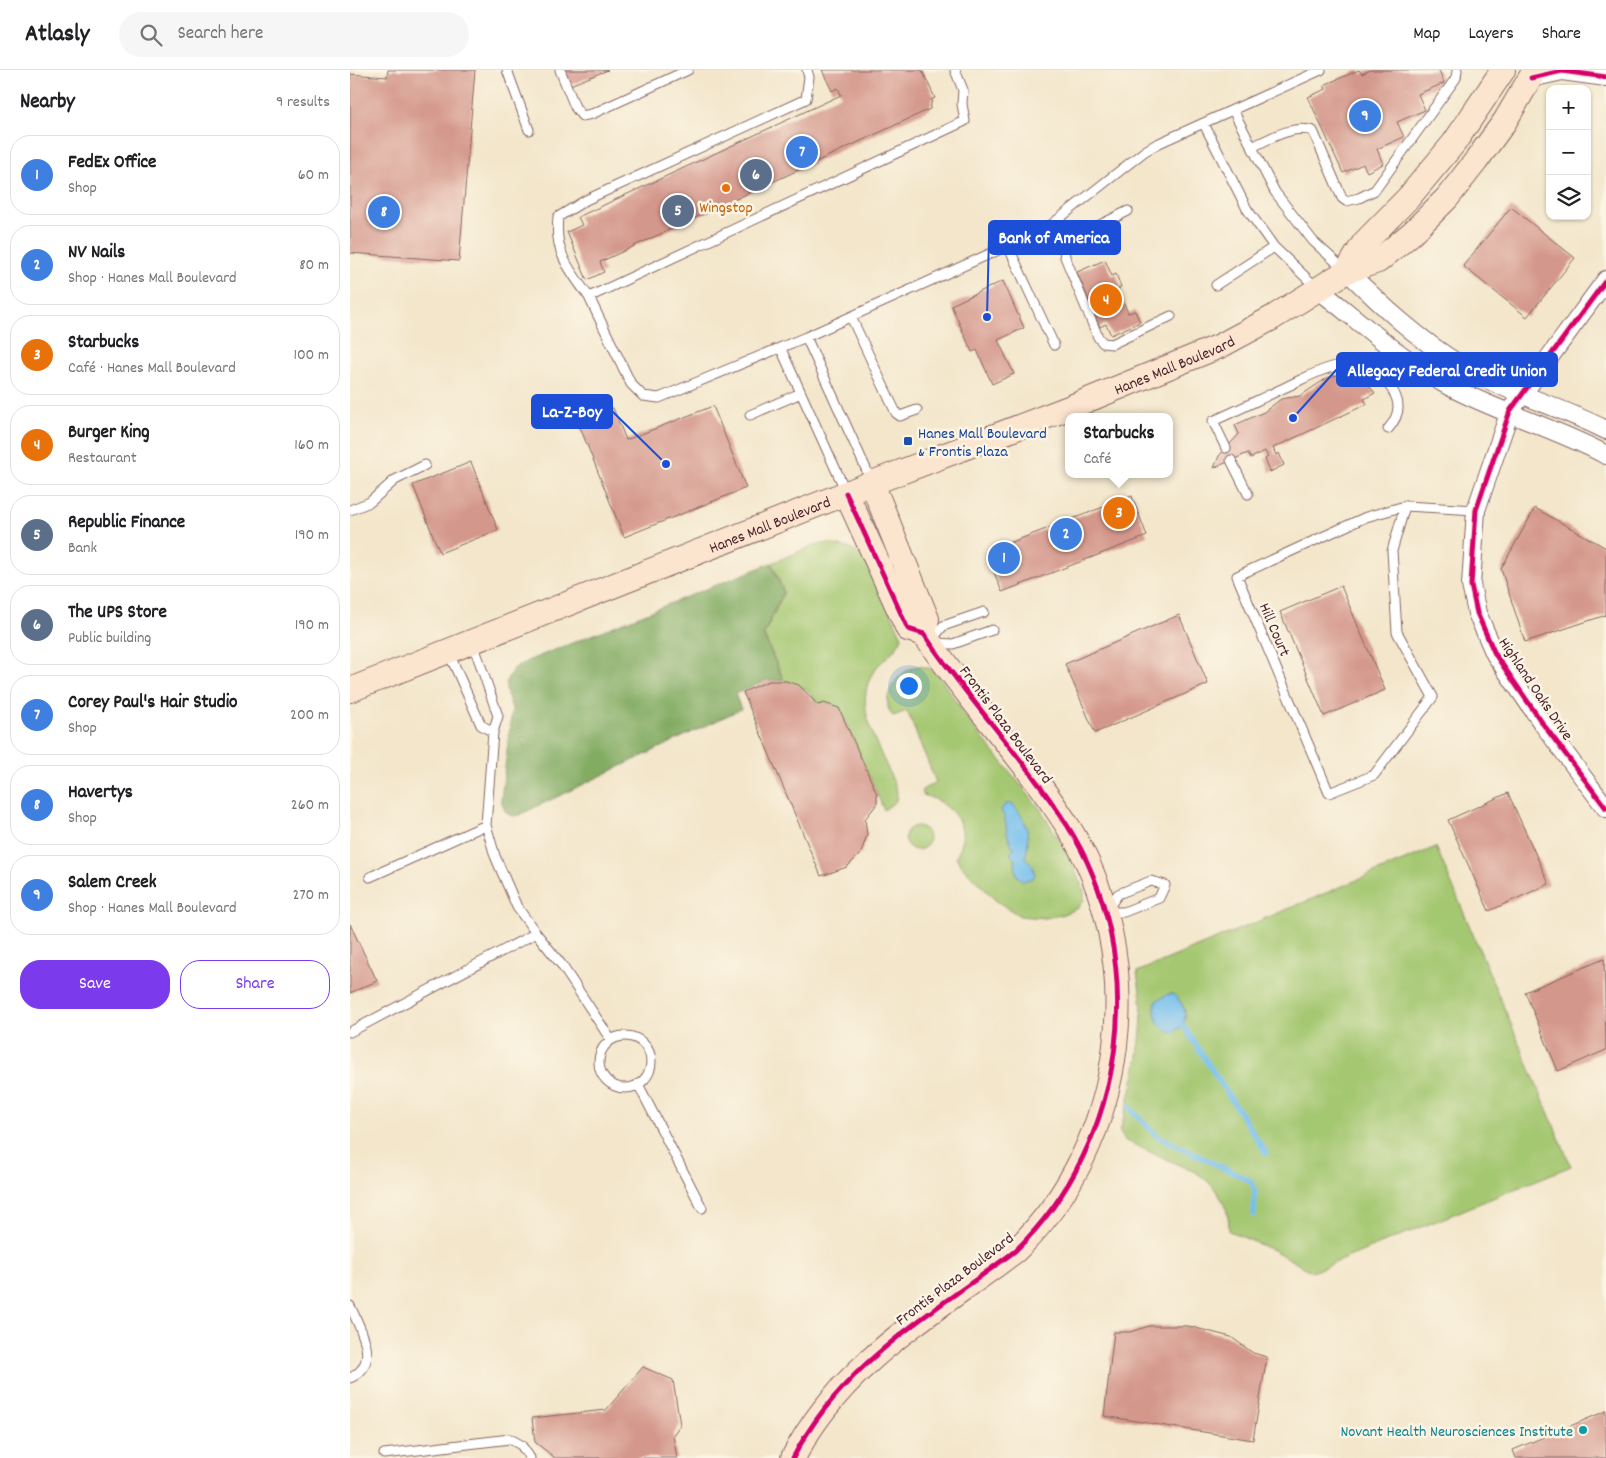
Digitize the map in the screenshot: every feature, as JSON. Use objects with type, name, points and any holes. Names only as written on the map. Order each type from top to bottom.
[{"type":"main road","name":"Hanes Mall Boulevard","points":[[1347,271],[1364,243],[1410,197],[1454,143],[1501,72]]},
{"type":"main road","name":"Hanes Mall Boulevard","points":[[350,690],[846,493],[1066,409],[1220,346],[1319,290],[1347,271],[1378,261],[1412,233],[1447,198],[1505,121],[1533,74]]},
{"type":"main road","points":[[872,483],[927,619],[927,639]]},
{"type":"main road","name":"Frontis Plaza Boulevard","points":[[793,1458],[822,1412],[843,1386],[873,1356],[905,1330],[974,1282],[1033,1234],[1079,1164],[1107,1094],[1115,1052],[1118,1011],[1117,968],[1105,912],[1088,864],[1067,825],[927,639],[908,629],[846,493]]},
{"type":"street","points":[[1533,74],[1562,71],[1603,75]]},
{"type":"street","points":[[1347,271],[1405,326],[1461,366],[1521,394],[1579,416],[1606,430]]},
{"type":"street","name":"Highland Oaks Drive","points":[[1606,280],[1521,394],[1510,412],[1476,510],[1471,586],[1477,614],[1495,654],[1606,808]]},
{"type":"street","points":[[1319,290],[1412,362],[1445,384],[1486,403],[1573,437],[1606,455]]},
{"type":"lane","points":[[507,70],[529,130]]},
{"type":"lane","points":[[560,70],[582,116],[592,114],[688,70]]},
{"type":"lane","points":[[807,70],[809,77],[806,98],[586,200],[558,217],[556,234],[560,256],[589,297],[631,384],[644,396],[659,398],[781,349],[1047,228],[1145,151],[1321,70]]},
{"type":"lane","points":[[589,297],[965,121],[962,104],[963,90],[955,70]]},
{"type":"lane","points":[[1252,147],[1287,132],[1305,128],[1313,131],[1342,198],[1346,201],[1360,198],[1375,190],[1456,78],[1457,70]]},
{"type":"lane","points":[[1233,110],[1275,192],[1313,241],[1347,271]]},
{"type":"lane","points":[[1204,124],[1247,209],[1274,247],[1319,290]]},
{"type":"lane","points":[[1128,211],[1074,238],[1064,250],[1065,257],[1094,328],[1103,343],[1112,344],[1171,316]]},
{"type":"lane","points":[[1008,246],[1054,346]]},
{"type":"lane","points":[[1216,285],[1274,247]]},
{"type":"lane","points":[[851,318],[896,413],[900,416],[917,410]]},
{"type":"lane","points":[[806,337],[872,483]]},
{"type":"lane","points":[[781,349],[846,493]]},
{"type":"lane","points":[[1226,448],[1213,421],[1316,373],[1337,366],[1348,365],[1369,370],[1391,388],[1398,402],[1398,409],[1393,423],[1388,429]]},
{"type":"lane","points":[[750,415],[801,393]]},
{"type":"lane","points":[[1231,460],[1248,494]]},
{"type":"lane","points":[[350,510],[370,502],[394,480],[425,465]]},
{"type":"lane","name":"Hill Court","points":[[1405,506],[1392,551],[1397,632],[1433,697],[1374,775],[1329,794],[1237,576],[1366,517],[1405,506],[1476,510]]},
{"type":"lane","points":[[927,639],[943,626],[984,612]]},
{"type":"lane","points":[[927,639],[953,644],[992,630]]},
{"type":"lane","points":[[472,642],[498,716],[493,732],[486,824],[495,856],[517,907],[561,964],[611,1040]]},
{"type":"lane","points":[[448,651],[480,725],[493,732]]},
{"type":"lane","points":[[370,877],[486,824]]},
{"type":"lane","points":[[1151,881],[1164,885],[1160,898],[1124,912],[1105,912],[1118,894],[1151,881]]},
{"type":"lane","points":[[350,1032],[536,933]]},
{"type":"lane","points":[[629,1036],[637,1039],[649,1052],[650,1069],[647,1076],[638,1084],[626,1088],[618,1087],[605,1078],[600,1063],[601,1054],[611,1040],[629,1036]]},
{"type":"lane","points":[[638,1084],[702,1208]]},
{"type":"lane","points":[[350,1306],[368,1348],[367,1360],[364,1365],[350,1378]]},
{"type":"lane","points":[[384,1454],[510,1440],[521,1445],[530,1458]]},
{"type":"green space","points":[[828,543],[851,549],[864,556],[902,637],[896,648],[874,670],[866,690],[868,720],[897,792],[896,801],[884,810],[840,709],[824,702],[818,704],[806,689],[784,680],[764,635],[784,592],[772,563],[812,546]]},
{"type":"green space","points":[[771,563],[783,592],[763,635],[783,680],[768,680],[735,694],[741,709],[519,815],[511,816],[505,811],[501,800],[512,709],[506,691],[506,681],[513,669],[527,661]]},
{"type":"green space","points":[[920,666],[929,668],[939,676],[972,725],[1041,810],[1071,860],[1084,891],[1084,900],[1078,908],[1061,915],[1045,918],[1020,916],[995,900],[961,865],[956,857],[961,846],[961,826],[950,810],[923,795],[922,790],[936,782],[907,711],[893,716],[889,709],[889,693],[898,678],[912,668]]},
{"type":"green space","points":[[917,826],[926,829],[929,838],[926,847],[917,850],[908,847],[905,838],[908,829]]},
{"type":"green space","points":[[1436,847],[1571,1166],[1312,1272],[1275,1251],[1229,1231],[1225,1205],[1211,1184],[1197,1173],[1124,1140],[1120,1131],[1135,1073],[1140,1044],[1142,1004],[1137,972]]},
{"type":"water","points":[[1005,804],[1012,804],[1025,823],[1028,843],[1025,858],[1032,864],[1035,874],[1033,878],[1023,881],[1016,875],[1015,860],[1010,853],[1014,848],[1008,838],[1001,810]]},
{"type":"water","points":[[1168,994],[1173,994],[1176,997],[1182,1004],[1185,1012],[1183,1025],[1173,1033],[1160,1025],[1155,1012],[1156,1001]]},
{"type":"building","points":[[388,70],[475,70],[459,261],[350,253],[350,74],[387,77]]},
{"type":"building","points":[[564,70],[608,70],[570,85]]},
{"type":"building","points":[[822,70],[922,70],[935,98],[932,99],[930,109],[600,262],[604,272],[587,280],[567,232],[582,225],[578,217],[841,95],[838,88],[832,91]]},
{"type":"building","points":[[1359,70],[1362,74],[1370,70],[1439,70],[1444,83],[1418,94],[1425,110],[1397,122],[1404,137],[1377,149],[1383,164],[1367,172],[1363,164],[1343,173],[1308,97],[1326,89],[1324,85]]},
{"type":"building","points":[[1511,207],[1575,258],[1527,317],[1463,266]]},
{"type":"building","points":[[1105,260],[1112,276],[1116,274],[1121,287],[1118,289],[1128,313],[1135,311],[1140,322],[1111,335],[1106,324],[1100,327],[1077,272]]},
{"type":"building","points":[[1003,281],[1024,328],[998,340],[1014,374],[992,384],[977,350],[972,352],[951,305]]},
{"type":"building","points":[[1351,371],[1354,379],[1366,382],[1375,393],[1364,399],[1367,404],[1273,448],[1276,455],[1279,453],[1284,465],[1270,472],[1265,459],[1268,457],[1265,451],[1251,458],[1248,453],[1214,468],[1219,456],[1239,434],[1235,425],[1264,412],[1281,399],[1300,396],[1327,378]]},
{"type":"building","points":[[713,406],[746,488],[624,537],[578,422],[613,408],[626,440]]},
{"type":"building","points":[[471,462],[498,530],[440,553],[413,485]]},
{"type":"building","points":[[1132,496],[1147,536],[1002,592],[986,552]]},
{"type":"building","points":[[1535,508],[1606,548],[1606,615],[1525,642],[1501,569]]},
{"type":"building","points":[[1341,586],[1385,690],[1324,716],[1280,612]]},
{"type":"building","points":[[1179,615],[1208,684],[1095,733],[1065,664]]},
{"type":"building","points":[[769,681],[786,681],[799,685],[818,705],[824,703],[839,708],[877,794],[877,804],[865,819],[867,835],[861,853],[847,867],[821,876],[743,692]]},
{"type":"building","points":[[1508,793],[1549,884],[1489,911],[1448,820]]},
{"type":"building","points":[[350,924],[377,981],[350,993]]},
{"type":"building","points":[[1604,959],[1606,1050],[1558,1071],[1525,992]]},
{"type":"building","points":[[1149,1326],[1188,1326],[1231,1337],[1253,1353],[1267,1357],[1253,1440],[1104,1416],[1114,1332],[1130,1332]]},
{"type":"building","points":[[643,1367],[673,1380],[680,1425],[673,1435],[677,1458],[555,1458],[535,1442],[532,1418],[606,1410]]},
{"type":"building","name":"Novant Health Neurosciences Institute","points":[[1606,1411],[1606,1458],[1516,1458],[1513,1450]]},
{"type":"waterway","points":[[1183,1025],[1266,1153]]},
{"type":"waterway","points":[[1129,1107],[1157,1136],[1251,1181],[1255,1190],[1254,1215]]},
{"type":"cycle path","points":[[1531,78],[1562,71],[1606,77]]},
{"type":"cycle path","points":[[1606,280],[1510,411],[1476,510],[1471,585],[1477,613],[1495,654],[1543,724],[1606,808]]},
{"type":"cycle path","points":[[793,1458],[813,1424],[837,1394],[863,1367],[921,1319],[1015,1251],[1053,1207],[1083,1157],[1103,1104],[1115,1047],[1117,989],[1110,932],[1094,877],[1067,825],[1033,776],[924,634],[908,629],[846,493]]},
{"type":"place","name":"Salem Creek","points":[[1365,116]]},
{"type":"place","name":"Corey Paul's Hair Studio","points":[[802,152]]},
{"type":"place","name":"The UPS Store","points":[[756,175]]},
{"type":"place","name":"Wingstop","points":[[726,188]]},
{"type":"place","name":"Republic Finance","points":[[678,211]]},
{"type":"place","name":"Havertys","points":[[384,212]]},
{"type":"place","name":"Burger King","points":[[1106,300]]},
{"type":"place","name":"Bank of America","points":[[987,317]]},
{"type":"place","name":"Allegacy Federal Credit Union","points":[[1293,418]]},
{"type":"place","name":"Hanes Mall Boulevard & Frontis Plaza","points":[[908,441]]},
{"type":"place","name":"La-Z-Boy","points":[[666,464]]},
{"type":"place","name":"Starbucks","points":[[1119,513]]},
{"type":"place","name":"NV Nails","points":[[1066,534]]},
{"type":"place","name":"FedEx Office","points":[[1004,558]]},
{"type":"place","name":"Novant Health Neurosciences Institute","points":[[1583,1430]]}]
